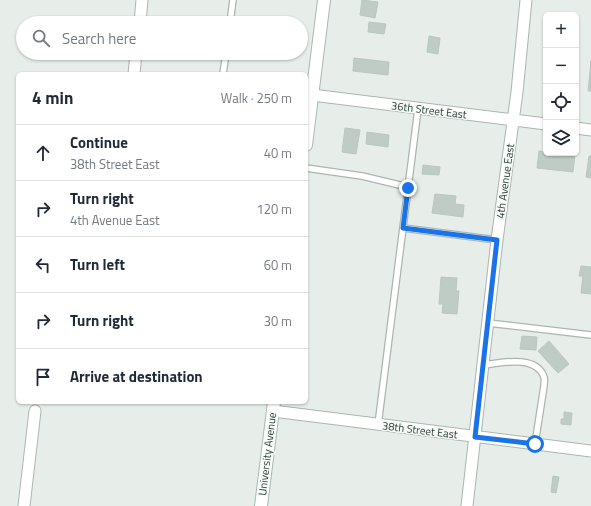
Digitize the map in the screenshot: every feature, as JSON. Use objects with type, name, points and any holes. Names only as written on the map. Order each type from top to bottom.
[{"type":"street","points":[[141,16],[142,0]]},
{"type":"street","points":[[308,129],[324,0]]},
{"type":"street","name":"4th Avenue East","points":[[467,506],[526,0]]},
{"type":"street","points":[[134,72],[135,60]]},
{"type":"street","name":"36th Street East","points":[[312,96],[543,124]]},
{"type":"street","points":[[579,128],[591,130]]},
{"type":"street","name":"38th Street East","points":[[274,406],[378,425],[591,451]]},
{"type":"street","name":"University Avenue","points":[[261,506],[274,406]]},
{"type":"street","points":[[24,506],[35,411]]},
{"type":"lane","points":[[231,16],[233,0]]},
{"type":"lane","points":[[223,72],[225,60]]},
{"type":"lane","points":[[378,425],[418,108]]},
{"type":"lane","points":[[308,168],[362,176],[408,188]]},
{"type":"lane","points":[[403,228],[497,240]]},
{"type":"lane","points":[[488,323],[591,335],[591,331]]},
{"type":"lane","points":[[483,366],[510,361],[525,362],[537,367],[544,377],[535,444]]},
{"type":"building","points":[[362,0],[378,2],[375,18],[360,15]]},
{"type":"building","points":[[369,22],[386,24],[384,34],[368,32]]},
{"type":"building","points":[[429,36],[440,38],[438,54],[427,52]]},
{"type":"building","points":[[354,58],[389,62],[388,75],[353,71]]},
{"type":"building","points":[[591,61],[591,91],[588,91]]},
{"type":"building","points":[[345,128],[360,130],[356,154],[342,152]]},
{"type":"building","points":[[367,132],[389,135],[388,147],[366,144]]},
{"type":"building","points":[[539,151],[543,152],[543,156],[575,156],[573,172],[537,168]]},
{"type":"building","points":[[589,156],[591,156],[591,178],[586,177]]},
{"type":"building","points":[[423,165],[440,167],[439,175],[422,174]]},
{"type":"building","points":[[435,194],[456,196],[455,204],[464,205],[463,217],[432,213]]},
{"type":"building","points":[[581,266],[591,267],[591,294],[581,293],[583,276],[579,276]]},
{"type":"building","points":[[441,277],[457,278],[456,291],[459,291],[457,314],[442,313],[443,304],[439,304]]},
{"type":"building","points":[[522,336],[537,337],[536,350],[520,349]]},
{"type":"building","points":[[549,341],[569,364],[558,373],[538,351]]},
{"type":"building","points":[[564,412],[572,413],[571,425],[561,424],[561,419],[564,419]]},
{"type":"building","points":[[553,476],[559,477],[556,493],[551,492]]},
{"type":"route","points":[[408,188],[403,228],[497,240],[475,437],[535,444]]}]
